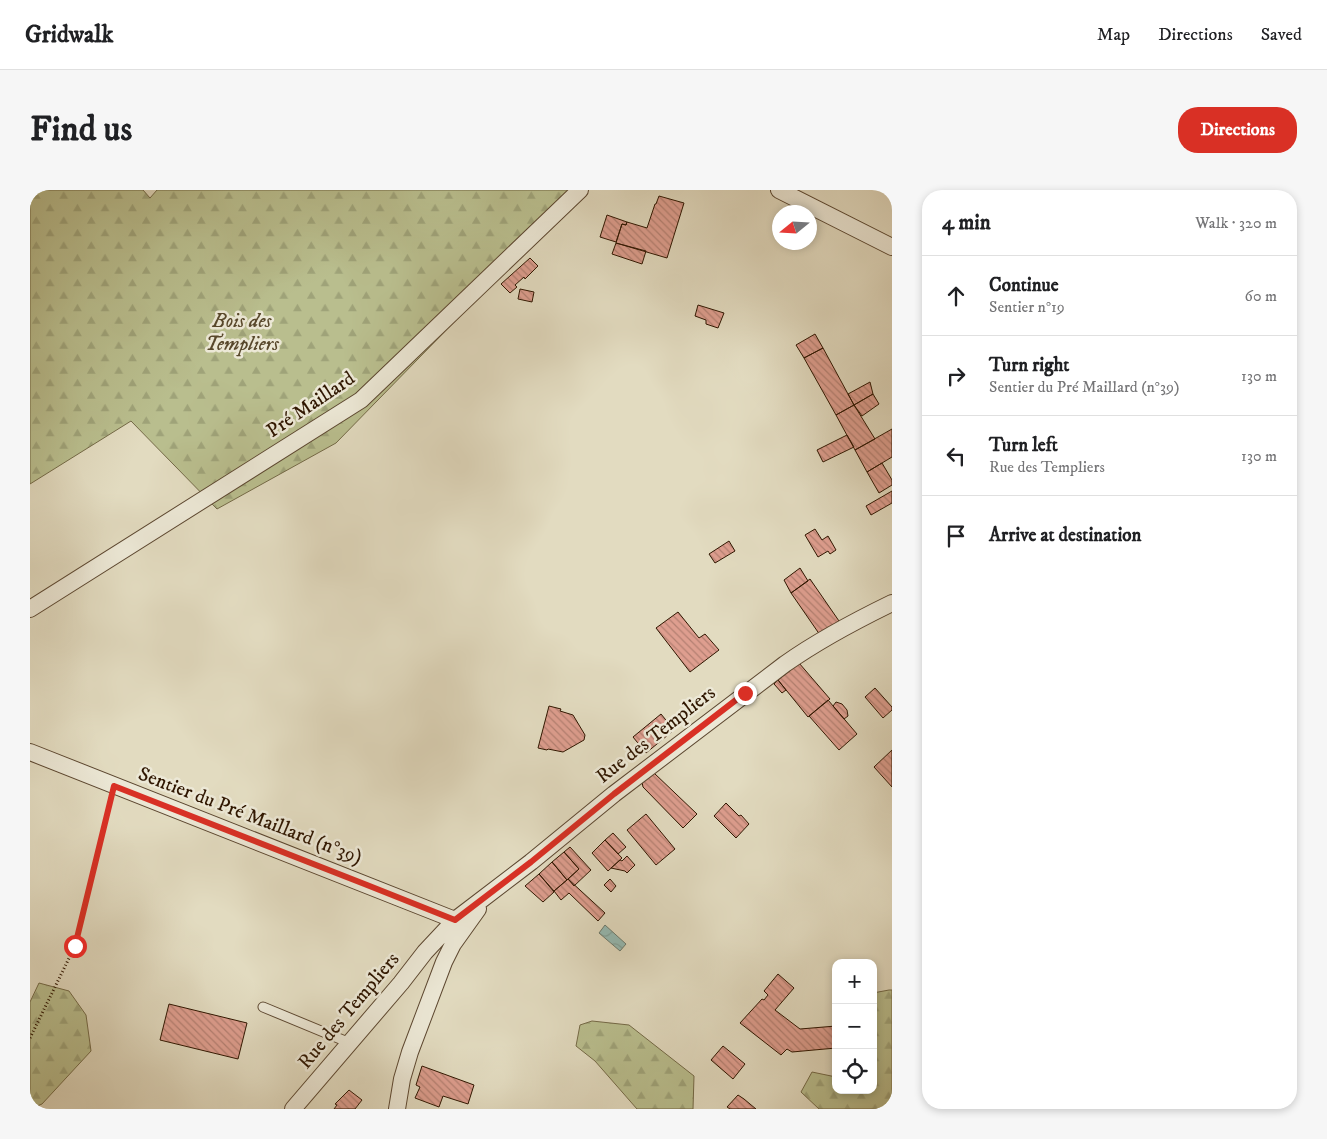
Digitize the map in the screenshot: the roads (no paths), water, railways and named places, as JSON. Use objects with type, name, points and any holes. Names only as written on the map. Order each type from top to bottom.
[{"type":"street","name":"Pré Maillard","points":[[30,609],[361,400],[580,190]]},
{"type":"street","points":[[779,190],[892,247]]},
{"type":"street","name":"Rue des Templiers","points":[[293,1109],[401,983],[425,952],[455,920],[482,901],[622,788],[785,664],[810,646],[892,603]]},
{"type":"street","name":"Sentier du Pré Maillard (n°39)","points":[[30,752],[455,920]]},
{"type":"street","name":"Rue des Templiers","points":[[397,1109],[402,1079],[410,1052],[444,962],[453,944],[482,901]]},
{"type":"lane","points":[[262,1007],[350,1043]]},
{"type":"water","points":[[605,925],[626,944],[620,951],[599,933]]},
{"type":"park label","name":"Bois des Templiers","points":[[242,332]]}]
